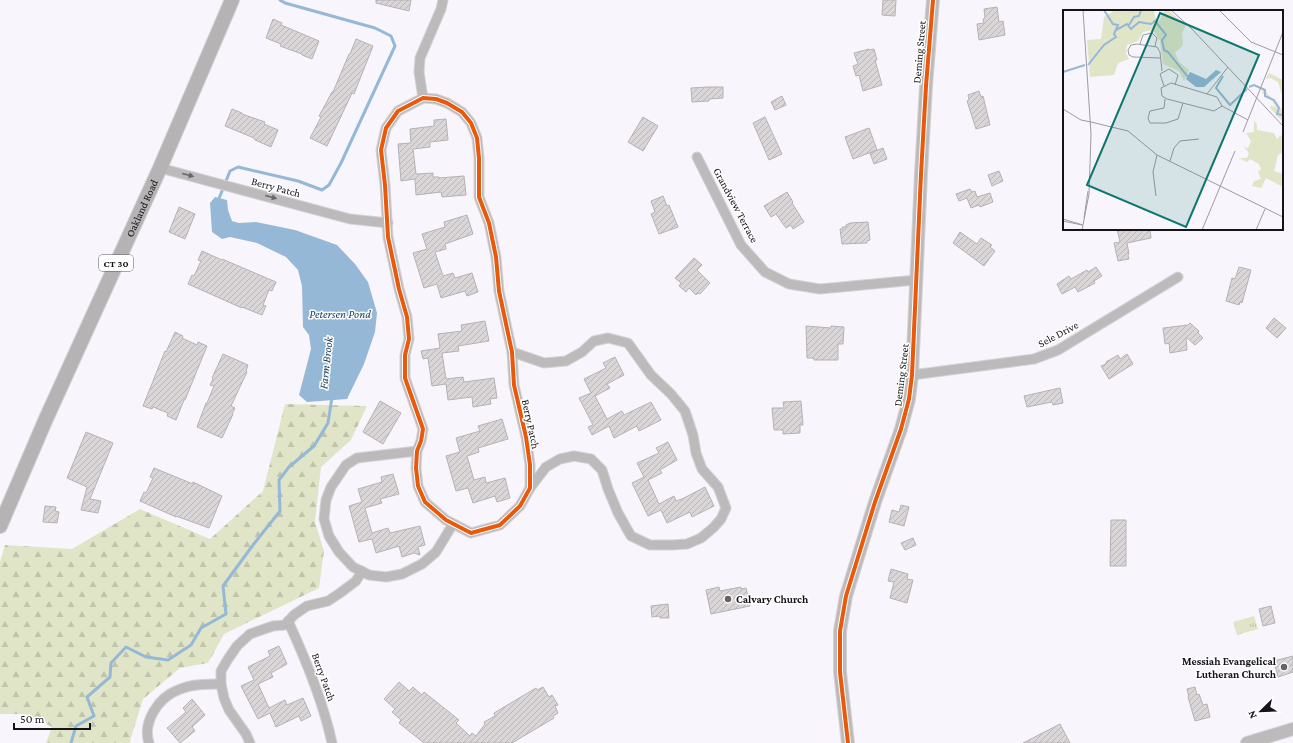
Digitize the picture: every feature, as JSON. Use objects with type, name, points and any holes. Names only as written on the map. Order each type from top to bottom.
[{"type":"main road","name":"Oakland Road","points":[[0,526],[48,414],[160,168],[232,0]]},
{"type":"street","points":[[423,98],[418,72],[420,58],[441,9],[443,0]]},
{"type":"street","name":"Deming Street","points":[[848,743],[840,672],[840,631],[846,596],[875,502],[901,430],[909,399],[912,375],[926,86],[933,0]]},
{"type":"street","name":"Berry Patch","points":[[512,352],[544,363],[566,361],[582,352],[594,340],[608,338],[628,343],[651,375],[671,394],[685,411],[693,435],[696,453],[702,469],[718,487],[726,508],[721,518],[713,528],[701,538],[686,544],[650,545],[631,536],[618,513],[602,470],[591,459],[574,456],[560,459],[546,467],[530,488],[520,506],[500,525],[471,533],[446,520],[424,502],[418,486],[416,468],[417,451],[421,441],[423,429],[405,378],[405,355],[409,339],[407,317],[397,282],[388,237],[381,150],[386,128],[398,111],[423,98],[436,99],[447,103],[462,112],[470,123],[477,138],[479,158],[479,197],[489,223],[496,257],[499,292],[512,352],[514,385],[526,437],[530,465],[530,488]]},
{"type":"street","name":"Grandview Terrace","points":[[697,157],[741,245],[765,272],[789,284],[820,289],[916,280]]},
{"type":"street","name":"Berry Patch","points":[[160,168],[350,219],[388,223]]},
{"type":"street","name":"Sele Drive","points":[[912,375],[1034,359],[1058,350],[1178,277]]},
{"type":"street","points":[[417,451],[357,458],[346,465],[330,487],[326,500],[324,519],[330,536],[339,552],[353,567],[369,575],[386,577],[402,574],[422,564],[436,552],[453,524]]},
{"type":"street","points":[[250,743],[246,734],[229,710],[224,698],[222,671],[228,659],[250,634],[273,626],[285,624],[294,615],[307,606],[328,601],[356,581],[362,571]]},
{"type":"street","name":"Berry Patch","points":[[288,621],[307,664],[328,725],[332,743]]},
{"type":"street","points":[[149,743],[150,720],[157,706],[168,696],[185,688],[204,684],[222,684]]},
{"type":"street","points":[[1246,743],[1293,729]]},
{"type":"green space","points":[[285,404],[367,406],[351,440],[321,467],[315,522],[324,551],[319,588],[224,634],[208,663],[180,668],[143,699],[130,741],[131,743],[46,743],[52,727],[26,714],[0,714],[0,562],[5,545],[72,549],[140,509],[210,539],[263,491]]},
{"type":"green space","points":[[1254,616],[1258,629],[1237,635],[1233,622]]},
{"type":"water","name":"Petersen Pond","points":[[215,197],[227,200],[228,210],[232,221],[239,223],[256,222],[295,230],[337,245],[355,264],[368,282],[377,313],[375,332],[364,364],[347,399],[307,402],[299,395],[311,349],[309,335],[303,327],[302,286],[298,270],[286,257],[257,243],[230,237],[222,239],[212,232],[210,203]]},
{"type":"building","points":[[376,0],[411,0],[409,11],[376,3]]},
{"type":"building","points":[[883,0],[896,0],[895,16],[882,15]]},
{"type":"building","points":[[997,7],[999,22],[1003,21],[1005,35],[979,40],[977,24],[984,23],[984,9]]},
{"type":"building","points":[[273,19],[282,23],[281,25],[319,41],[312,59],[280,46],[281,44],[266,38]]},
{"type":"building","points":[[356,39],[373,46],[354,94],[352,93],[327,146],[310,138],[321,117],[319,116],[333,92]]},
{"type":"building","points":[[874,49],[877,60],[875,60],[882,85],[863,91],[859,75],[856,76],[853,66],[858,64],[854,53]]},
{"type":"building","points":[[723,87],[723,98],[692,102],[691,88]]},
{"type":"building","points":[[979,91],[981,97],[983,96],[990,125],[976,129],[967,101],[969,100],[968,95]]},
{"type":"building","points":[[782,96],[786,105],[775,110],[771,102]]},
{"type":"building","points":[[232,109],[265,122],[264,124],[278,130],[271,147],[225,126]]},
{"type":"building","points":[[643,117],[658,126],[643,151],[628,142]]},
{"type":"building","points":[[765,117],[782,154],[769,160],[753,123]]},
{"type":"building","points":[[446,119],[448,140],[430,142],[430,147],[413,149],[416,174],[433,173],[433,177],[439,178],[464,176],[466,195],[442,197],[441,192],[416,195],[415,179],[401,181],[398,144],[411,143],[410,129],[434,126],[434,120]]},
{"type":"building","points":[[869,128],[877,150],[853,159],[845,137]]},
{"type":"building","points":[[883,148],[887,159],[874,164],[870,153]]},
{"type":"building","points":[[999,171],[1003,181],[992,186],[988,175]]},
{"type":"building","points":[[970,189],[972,192],[975,191],[977,197],[990,193],[993,202],[980,207],[979,205],[971,208],[967,198],[959,201],[956,194]]},
{"type":"building","points":[[787,192],[804,222],[793,229],[791,225],[786,228],[776,214],[771,217],[764,206]]},
{"type":"building","points":[[663,196],[667,206],[669,205],[678,227],[659,234],[651,214],[655,212],[651,201]]},
{"type":"building","points":[[179,207],[195,214],[185,239],[169,232]]},
{"type":"building","points":[[467,215],[473,234],[445,244],[446,249],[435,252],[443,276],[453,273],[455,278],[472,273],[478,292],[467,296],[465,291],[441,298],[437,284],[424,288],[413,253],[427,249],[422,234],[445,227],[444,222]]},
{"type":"building","points":[[868,222],[870,240],[867,241],[867,243],[842,244],[840,229],[843,229],[842,227],[846,227],[846,225],[850,223]]},
{"type":"building","points":[[1117,230],[1150,230],[1151,238],[1127,243],[1129,259],[1118,261],[1114,243],[1120,242]]},
{"type":"building","points":[[960,232],[977,244],[981,238],[992,245],[990,247],[995,251],[984,266],[953,243]]},
{"type":"building","points":[[202,251],[276,282],[272,291],[269,290],[263,305],[266,306],[262,315],[242,308],[188,284],[192,275],[194,276],[201,261],[198,260]]},
{"type":"building","points":[[694,258],[702,265],[697,270],[710,283],[700,294],[698,293],[696,295],[689,288],[686,292],[679,286],[681,283],[675,278]]},
{"type":"building","points":[[1096,267],[1102,276],[1094,281],[1095,283],[1078,292],[1075,287],[1062,294],[1057,284],[1069,276],[1071,279]]},
{"type":"building","points":[[1239,267],[1251,270],[1242,303],[1240,302],[1239,305],[1226,301],[1232,278],[1235,279]]},
{"type":"building","points":[[1274,318],[1286,328],[1277,338],[1266,328]]},
{"type":"building","points":[[485,321],[489,341],[458,346],[459,351],[442,353],[446,379],[463,377],[464,382],[494,378],[497,398],[490,399],[491,404],[473,407],[472,397],[448,400],[446,384],[432,386],[428,358],[423,359],[421,351],[440,348],[438,334],[462,331],[461,325]]},
{"type":"building","points":[[1190,323],[1199,331],[1198,333],[1203,338],[1195,345],[1186,337],[1187,350],[1170,353],[1169,343],[1165,344],[1163,328],[1188,325]]},
{"type":"building","points":[[806,326],[831,328],[831,326],[844,327],[843,344],[838,344],[838,360],[814,360],[814,358],[807,358]]},
{"type":"building","points":[[175,332],[183,336],[182,338],[197,345],[198,342],[207,346],[176,420],[167,416],[168,413],[153,407],[152,409],[143,406],[165,351],[166,352]]},
{"type":"building","points":[[223,354],[248,365],[247,372],[231,406],[235,408],[233,414],[222,438],[197,427],[214,386],[210,385],[213,379],[212,378]]},
{"type":"building","points":[[1127,354],[1133,364],[1109,379],[1101,366],[1118,355],[1120,359]]},
{"type":"building","points":[[615,357],[624,375],[607,384],[610,388],[595,396],[607,419],[622,411],[624,415],[651,402],[661,420],[639,431],[637,426],[614,438],[609,426],[592,435],[588,427],[593,425],[579,398],[591,393],[584,379],[606,368],[603,363]]},
{"type":"building","points":[[1060,388],[1063,403],[1053,405],[1052,402],[1027,407],[1024,396]]},
{"type":"building","points":[[380,401],[401,413],[383,444],[363,432]]},
{"type":"building","points":[[801,401],[803,425],[800,425],[800,433],[783,434],[783,430],[774,430],[772,408],[784,408],[783,402]]},
{"type":"building","points":[[502,419],[508,439],[478,448],[479,452],[467,456],[474,480],[485,477],[486,483],[505,478],[510,498],[497,502],[495,496],[473,503],[468,488],[456,491],[446,456],[460,452],[456,438],[480,431],[478,426]]},
{"type":"building","points":[[86,432],[113,443],[90,499],[101,501],[98,513],[81,510],[87,487],[67,478]]},
{"type":"building","points":[[668,442],[677,460],[660,470],[662,473],[648,480],[659,504],[674,496],[676,501],[682,499],[705,487],[714,506],[692,517],[690,512],[667,523],[661,510],[648,516],[632,483],[644,477],[637,463],[659,453],[656,448]]},
{"type":"building","points":[[154,468],[193,484],[193,482],[222,496],[209,528],[176,517],[140,501],[144,492],[146,493],[153,478],[150,477]]},
{"type":"building","points":[[393,474],[399,494],[380,499],[382,503],[365,508],[372,533],[388,528],[390,533],[420,526],[425,545],[418,547],[420,555],[414,553],[402,557],[399,546],[376,553],[372,539],[359,542],[349,506],[362,502],[358,489],[382,482],[381,477]]},
{"type":"building","points":[[901,505],[909,507],[904,526],[889,522],[892,510],[899,512]]},
{"type":"building","points":[[45,506],[56,507],[55,511],[59,512],[57,523],[43,522]]},
{"type":"building","points":[[1111,520],[1126,520],[1126,566],[1110,566]]},
{"type":"building","points":[[913,538],[916,545],[905,550],[901,543]]},
{"type":"building","points":[[891,569],[908,574],[907,579],[913,580],[907,603],[890,598],[894,582],[888,581]]},
{"type":"building","name":"Calvary Church","points":[[719,587],[720,591],[741,587],[741,589],[746,588],[750,606],[711,614],[706,590]]},
{"type":"building","points":[[668,604],[669,618],[660,618],[660,616],[652,617],[651,606]]},
{"type":"building","points":[[1271,606],[1275,623],[1263,626],[1259,609]]},
{"type":"building","points":[[279,646],[287,664],[271,673],[273,677],[258,684],[269,708],[285,700],[287,705],[303,698],[311,716],[301,721],[299,716],[276,727],[270,713],[258,719],[241,686],[254,680],[248,667],[270,656],[268,651]]},
{"type":"building","name":"Messiah Evangelical Lutheran Church","points":[[1293,656],[1293,672],[1278,677],[1274,661]]},
{"type":"building","points":[[399,682],[409,691],[413,687],[422,695],[424,692],[459,720],[456,723],[470,736],[472,733],[476,736],[485,724],[484,722],[495,716],[494,713],[536,688],[537,690],[543,687],[549,697],[552,695],[558,705],[555,706],[558,713],[553,716],[554,718],[512,743],[424,743],[399,723],[401,720],[392,712],[395,709],[384,699]]},
{"type":"building","points":[[1195,687],[1197,695],[1199,694],[1203,705],[1207,704],[1210,717],[1195,721],[1187,689]]},
{"type":"building","points":[[192,699],[205,715],[192,727],[195,731],[180,743],[167,728],[186,712],[183,708]]},
{"type":"building","points":[[1060,724],[1070,743],[1023,743]]},
{"type":"waterway","name":"Farm Brook","points":[[218,201],[230,171],[238,167],[298,181],[322,190],[329,185],[341,163],[395,46],[391,36],[375,28],[285,3],[280,0]]},
{"type":"waterway","name":"Farm Brook","points":[[71,743],[76,726],[94,716],[87,697],[110,677],[111,663],[126,647],[146,657],[168,660],[191,645],[201,628],[226,614],[223,586],[280,511],[279,480],[289,467],[314,446],[328,423],[332,397]]},
{"type":"cycle path","points":[[848,743],[840,672],[840,631],[846,596],[875,502],[901,429],[909,399],[912,375],[921,174],[933,0]]},
{"type":"cycle path","points":[[423,98],[436,99],[447,103],[462,112],[471,123],[477,138],[479,158],[479,197],[489,223],[496,257],[499,291],[512,352],[514,385],[526,437],[530,465],[530,488],[520,506],[500,525],[471,533],[446,520],[425,502],[418,486],[416,468],[417,451],[421,441],[423,429],[405,378],[405,355],[409,339],[407,317],[399,289],[388,237],[381,150],[386,128],[398,111],[423,98]]},
{"type":"place","name":"Calvary Church","points":[[728,599]]},
{"type":"place","name":"Messiah Evangelical Lutheran Church","points":[[1284,667]]}]
